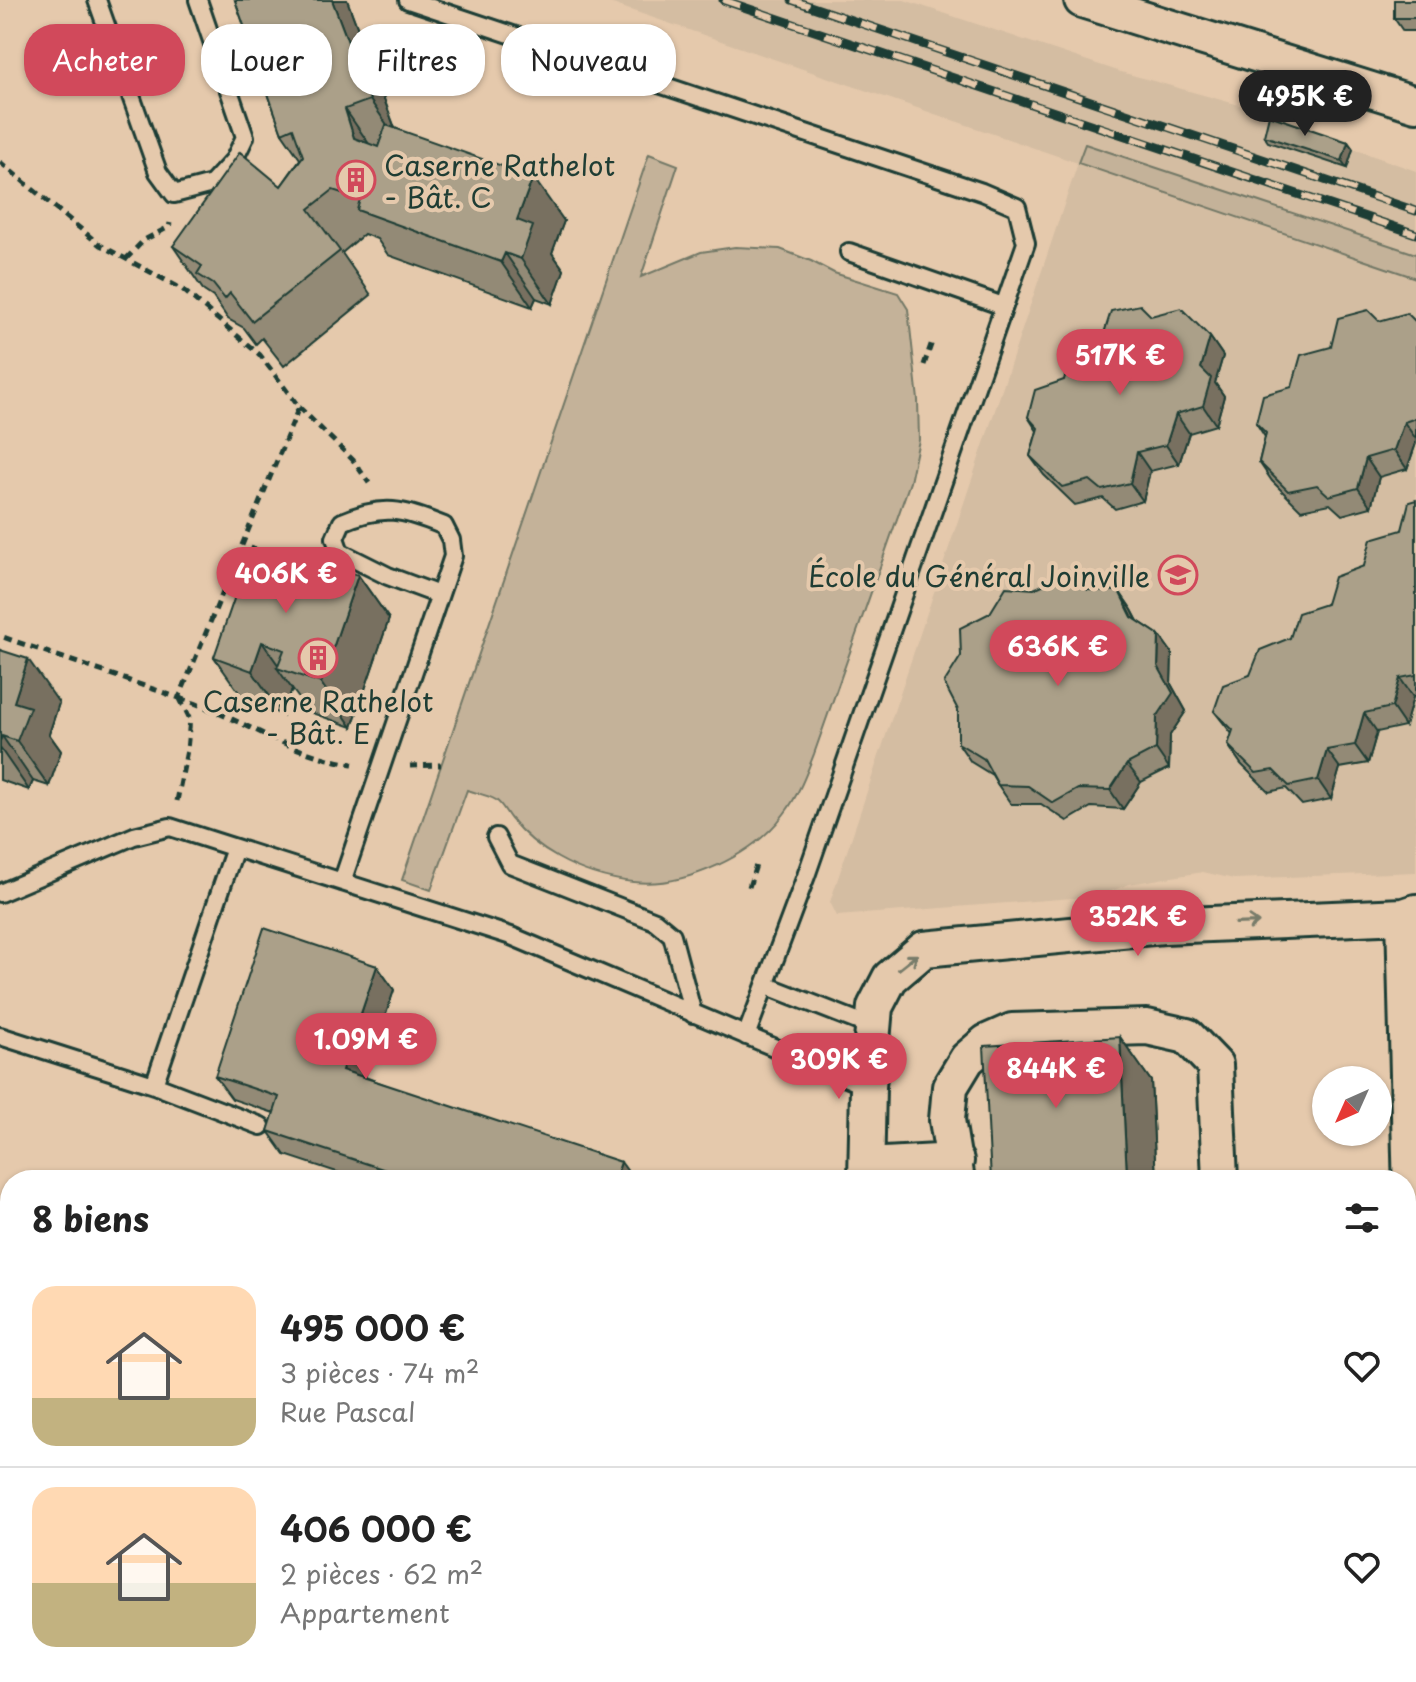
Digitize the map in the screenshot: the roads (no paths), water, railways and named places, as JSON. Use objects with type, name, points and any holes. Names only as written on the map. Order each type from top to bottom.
[{"type":"street","points":[[1082,0],[1416,104]]},
{"type":"street","points":[[866,1170],[868,1087],[875,1007],[890,978],[924,949],[1163,926],[1410,914],[1413,1170]]},
{"type":"street","points":[[956,1170],[947,1120],[950,1087],[967,1059],[987,1042],[1012,1031],[1147,1027],[1187,1036],[1215,1065],[1220,1170]]},
{"type":"lane","points":[[97,0],[158,172],[174,194],[212,184],[234,160],[245,137],[198,0]]},
{"type":"lane","points":[[408,0],[982,192],[1017,207],[1026,243],[806,876],[746,1036]]},
{"type":"lane","points":[[849,252],[1003,306]]},
{"type":"lane","points":[[342,882],[453,556],[451,540],[444,526],[418,515],[387,509],[365,512],[342,522],[335,538],[340,552],[388,576],[439,595]]},
{"type":"lane","points":[[0,893],[134,836],[170,827],[511,936],[868,1087]]},
{"type":"lane","points":[[496,837],[510,864],[655,921],[672,935],[693,1014]]},
{"type":"lane","points":[[154,1085],[235,848]]},
{"type":"lane","points":[[765,985],[875,1028]]},
{"type":"lane","points":[[0,1036],[154,1085],[261,1126]]},
{"type":"railway","points":[[723,0],[1416,234]]},
{"type":"railway","points":[[792,0],[1416,211]]},
{"type":"place","name":"Caserne Rathelot - Bât. C","points":[[356,180]]},
{"type":"place","name":"École du Général Joinville","points":[[1178,575]]},
{"type":"place","name":"Caserne Rathelot - Bât. E","points":[[318,658]]}]
